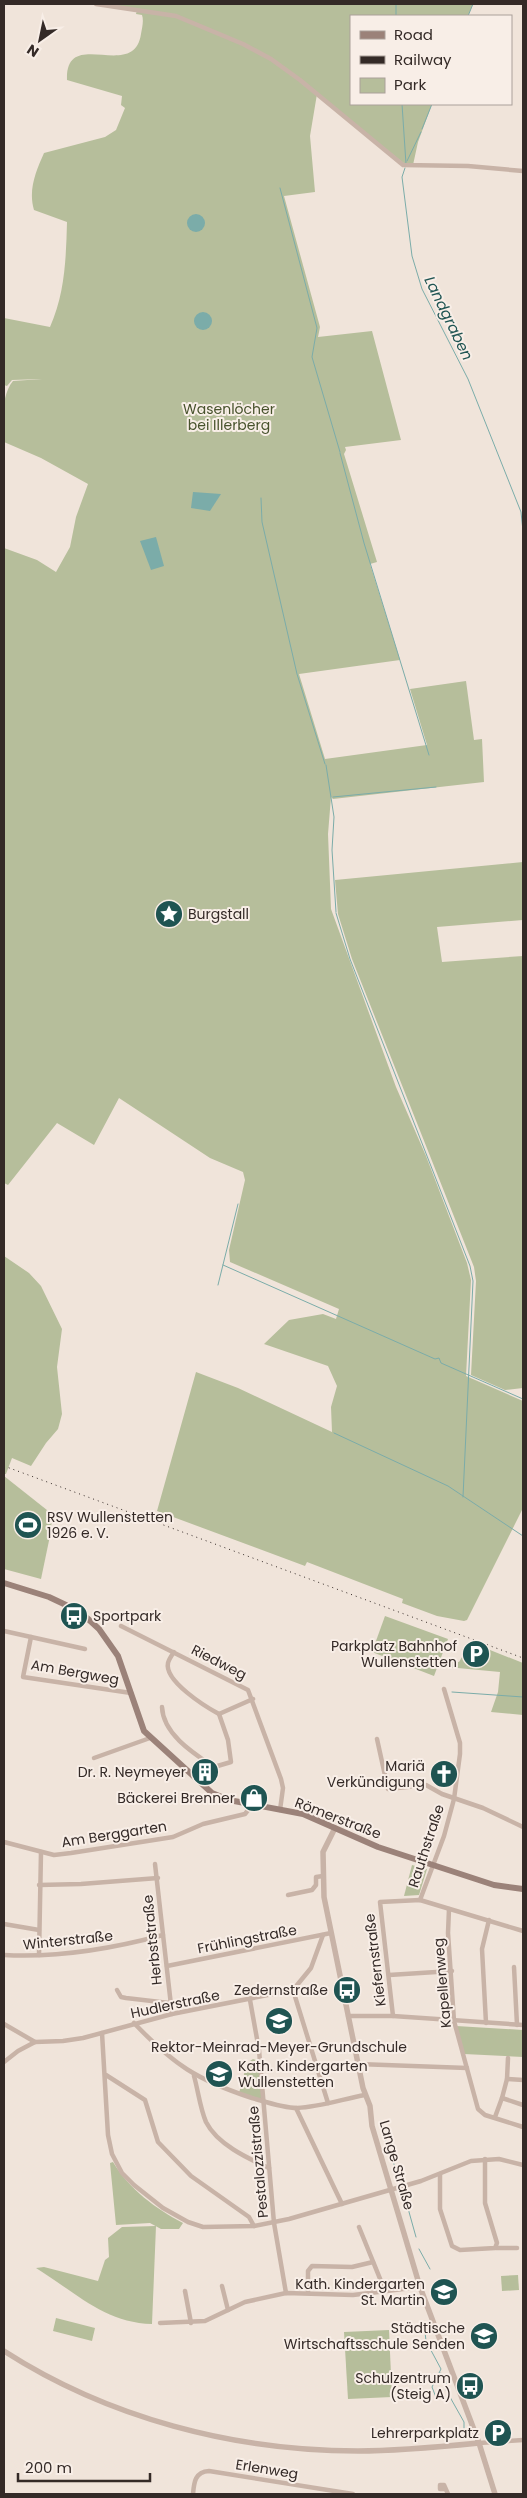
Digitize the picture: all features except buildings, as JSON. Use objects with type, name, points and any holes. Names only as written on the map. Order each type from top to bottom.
[{"type":"main road","name":"Römerstraße","points":[[4,1583],[49,1596],[87,1618],[105,1637],[118,1656],[140,1722],[150,1738],[212,1793],[229,1800],[303,1814],[368,1843],[494,1885],[523,1889]]},
{"type":"street","points":[[96,4],[176,16],[243,44],[271,59],[300,80],[404,165],[468,166],[523,171]]},
{"type":"street","name":"Riedweg","points":[[121,1626],[240,1684],[248,1690],[253,1699],[281,1779],[283,1788],[280,1810]]},
{"type":"street","points":[[4,1631],[85,1649]]},
{"type":"street","name":"Am Bergweg","points":[[31,1637],[22,1677],[131,1693]]},
{"type":"street","points":[[162,1707],[162,1719],[175,1735],[214,1767],[231,1762],[232,1758],[219,1714],[186,1694],[169,1670],[168,1664],[174,1652]]},
{"type":"street","name":"Rauthstraße","points":[[420,1900],[434,1865],[454,1798],[460,1743],[444,1689]]},
{"type":"street","points":[[219,1714],[253,1699]]},
{"type":"street","points":[[94,1758],[150,1738]]},
{"type":"street","points":[[377,1739],[388,1789],[426,1785],[454,1798],[483,1808],[523,1827]]},
{"type":"street","name":"Am Berggarten","points":[[4,1842],[54,1855],[71,1853],[173,1837],[203,1824],[244,1814],[252,1805]]},
{"type":"street","name":"Lange Straße","points":[[335,1828],[324,1848],[323,1876],[331,1933],[358,2064],[370,2106],[373,2132],[420,2287],[479,2443],[495,2494]]},
{"type":"street","points":[[40,1955],[39,1884],[41,1852]]},
{"type":"street","name":"Herbststraße","points":[[155,1864],[172,2014]]},
{"type":"street","points":[[288,1895],[312,1890],[316,1885],[316,1877],[323,1876]]},
{"type":"street","points":[[39,1884],[81,1884],[158,1878]]},
{"type":"street","points":[[420,1900],[523,1932]]},
{"type":"street","name":"Kiefernstraße","points":[[393,2016],[380,1902],[420,1900]]},
{"type":"street","name":"Kapellenweg","points":[[449,1909],[454,2021],[479,2111],[495,2117]]},
{"type":"street","points":[[486,2023],[482,1949],[489,1920]]},
{"type":"street","points":[[4,1924],[39,1930]]},
{"type":"street","name":"Frühlingstraße","points":[[167,1966],[331,1933]]},
{"type":"street","name":"Winterstraße","points":[[4,1955],[91,1952],[163,1935]]},
{"type":"street","points":[[323,1935],[311,1968],[293,1990],[328,2103]]},
{"type":"street","points":[[514,1967],[517,2025]]},
{"type":"street","points":[[389,1975],[452,1971]]},
{"type":"street","points":[[117,1990],[121,1997],[170,2003]]},
{"type":"street","name":"Hudlerstraße","points":[[35,2042],[63,2041],[102,2033],[172,2014],[293,1990]]},
{"type":"street","name":"Pestalozzistraße","points":[[250,2000],[256,2029],[274,2223],[286,2292]]},
{"type":"street","points":[[348,2016],[393,2016],[523,2025]]},
{"type":"street","points":[[134,2023],[160,2051],[194,2076],[222,2088],[263,2101],[296,2108],[366,2095]]},
{"type":"street","points":[[4,2024],[35,2042]]},
{"type":"street","points":[[102,2033],[106,2075],[108,2135],[112,2154],[122,2173],[163,2208],[188,2222],[203,2227],[254,2226],[274,2223],[391,2190],[440,2174],[470,2161],[499,2160],[523,2165]]},
{"type":"street","points":[[4,2062],[18,2051],[35,2042]]},
{"type":"street","points":[[508,2058],[507,2079],[495,2117],[523,2126]]},
{"type":"street","points":[[358,2064],[467,2068]]},
{"type":"street","points":[[106,2075],[145,2100],[158,2142],[191,2176],[249,2217],[254,2226]]},
{"type":"street","points":[[194,2076],[206,2120],[212,2132],[220,2140],[269,2168]]},
{"type":"street","points":[[507,2079],[523,2080]]},
{"type":"street","points":[[502,2098],[523,2105]]},
{"type":"street","points":[[296,2108],[342,2204]]},
{"type":"street","points":[[485,2159],[485,2203],[497,2243],[494,2248]]},
{"type":"street","points":[[440,2174],[440,2209],[452,2246],[460,2250],[517,2248]]},
{"type":"street","points":[[359,2227],[385,2291]]},
{"type":"street","points":[[308,2292],[308,2271],[312,2266],[352,2266],[373,2262]]},
{"type":"street","points":[[222,2286],[228,2310]]},
{"type":"street","points":[[160,2324],[205,2321],[258,2298],[286,2292],[353,2295],[420,2287]]},
{"type":"street","points":[[185,2291],[191,2323]]},
{"type":"street","points":[[4,2351],[62,2384],[125,2411],[224,2438],[270,2446],[357,2451],[523,2440]]},
{"type":"street","name":"Erlenweg","points":[[193,2494],[195,2478],[200,2473],[209,2471],[353,2494]]},
{"type":"street","points":[[444,2489],[448,2494]]},
{"type":"green space","name":"Wasenlöcher bei Illerberg","points":[[99,4],[473,4],[468,15],[350,15],[350,105],[432,105],[418,142],[413,165],[406,165],[317,94],[310,136],[315,192],[284,196],[320,327],[318,337],[372,331],[401,440],[345,447],[344,454],[377,562],[370,564],[400,660],[299,674],[325,759],[427,745],[410,689],[466,681],[474,740],[482,739],[484,782],[333,799],[331,797],[328,834],[331,909],[396,1087],[426,1156],[467,1263],[471,1280],[466,1376],[523,1401],[523,1508],[467,1620],[464,1621],[437,1616],[402,1603],[403,1599],[307,1562],[305,1566],[157,1511],[196,1372],[238,1388],[332,1432],[331,1407],[337,1386],[328,1366],[264,1344],[289,1320],[323,1314],[336,1319],[339,1309],[230,1262],[229,1250],[245,1180],[243,1172],[210,1158],[119,1098],[94,1145],[57,1123],[8,1185],[4,1183],[4,548],[37,560],[56,572],[70,547],[76,517],[88,484],[41,458],[4,442],[4,402],[9,387],[13,381],[42,379],[12,380],[7,386],[4,385],[4,318],[50,327],[62,289],[67,222],[34,210],[32,188],[44,153],[105,137],[116,130],[125,108],[121,105],[122,96],[67,80],[69,64],[77,57],[88,54],[126,54],[136,48],[143,22],[142,15],[136,14],[137,10]]},
{"type":"green space","points":[[523,862],[523,920],[437,927],[442,962],[523,956],[523,1388],[505,1390],[471,1375],[476,1281],[474,1267],[352,959],[338,914],[335,880]]},
{"type":"green space","points":[[4,1256],[29,1273],[41,1286],[62,1329],[57,1367],[62,1414],[58,1429],[31,1466],[12,1458],[6,1474],[4,1474]]},
{"type":"green space","name":"RSV Wullenstetten 1926 e. V.","points":[[4,1476],[52,1514],[51,1531],[41,1579],[4,1569]]},
{"type":"green space","points":[[385,1616],[448,1639],[434,1676],[372,1652]]},
{"type":"green space","points":[[490,1650],[523,1663],[523,1715],[491,1712],[498,1692],[500,1672],[447,1667],[450,1660],[459,1662],[462,1657],[466,1656],[485,1663]]},
{"type":"green space","points":[[412,1865],[427,1869],[419,1895],[404,1896]]},
{"type":"green space","points":[[456,2026],[523,2030],[523,2057],[464,2054]]},
{"type":"green space","points":[[253,2059],[259,2061],[262,2100],[239,2093],[247,2063]]},
{"type":"green space","points":[[113,2162],[119,2172],[144,2197],[183,2223],[179,2229],[161,2229],[150,2223],[116,2225],[110,2163]]},
{"type":"green space","points":[[156,2226],[152,2324],[135,2322],[105,2312],[91,2305],[36,2268],[44,2267],[98,2281],[105,2260],[109,2257],[108,2238],[122,2227]]},
{"type":"green space","points":[[518,2275],[519,2290],[502,2291],[501,2276]]},
{"type":"green space","points":[[56,2318],[95,2328],[92,2341],[53,2331]]},
{"type":"green space","points":[[389,2330],[392,2397],[348,2399],[344,2332]]},
{"type":"water","points":[[196,214],[202,217],[205,223],[202,229],[196,232],[190,229],[187,223],[190,217]]},
{"type":"water","points":[[203,312],[209,315],[212,321],[209,327],[203,330],[197,327],[194,321],[197,315]]},
{"type":"water","points":[[193,492],[221,494],[210,511],[191,508]]},
{"type":"water","points":[[156,537],[164,566],[151,570],[140,541]]},
{"type":"waterway","name":"Landgraben","points":[[396,4],[396,15]]},
{"type":"waterway","points":[[468,15],[473,4]]},
{"type":"waterway","name":"Landgraben","points":[[402,105],[406,164]]},
{"type":"waterway","points":[[422,129],[432,105]]},
{"type":"waterway","points":[[407,161],[421,132]]},
{"type":"waterway","name":"Landgraben","points":[[405,168],[402,177],[412,256],[422,289],[468,379],[521,512],[523,531]]},
{"type":"waterway","points":[[280,188],[317,328],[312,357],[340,452]]},
{"type":"waterway","points":[[340,453],[364,543],[429,755]]},
{"type":"waterway","points":[[261,498],[262,522],[297,674],[325,764]]},
{"type":"waterway","points":[[326,765],[334,817],[332,850],[336,912]]},
{"type":"waterway","points":[[333,797],[436,787]]},
{"type":"waterway","points":[[336,913],[350,959],[470,1266],[473,1281],[463,1497]]},
{"type":"waterway","points":[[218,1285],[238,1204]]},
{"type":"waterway","points":[[223,1265],[435,1359],[439,1358],[441,1363],[523,1399]]},
{"type":"waterway","points":[[334,1433],[448,1486],[523,1536]]},
{"type":"waterway","points":[[452,1692],[523,1697]]},
{"type":"waterway","points":[[383,2126],[386,2142],[399,2178]]},
{"type":"waterway","points":[[404,2194],[416,2237]]},
{"type":"waterway","points":[[419,2249],[430,2269]]},
{"type":"waterway","points":[[425,2332],[426,2341],[441,2369],[432,2387],[437,2400]]},
{"type":"waterway","points":[[441,2373],[446,2381],[446,2390],[464,2422],[464,2432]]},
{"type":"railway","points":[[4,1466],[523,1658]]},
{"type":"place","name":"Burgstall","points":[[169,914]]},
{"type":"place","name":"RSV Wullenstetten 1926 e. V.","points":[[28,1525]]},
{"type":"place","name":"Sportpark","points":[[74,1616]]},
{"type":"place","name":"Parkplatz Bahnhof Wullenstetten","points":[[476,1654]]},
{"type":"place","name":"Dr. R. Neymeyer","points":[[205,1772]]},
{"type":"place","name":"Mariä Verkündigung","points":[[444,1774]]},
{"type":"place","name":"Bäckerei Brenner","points":[[254,1798]]},
{"type":"place","name":"Zedernstraße","points":[[347,1990]]},
{"type":"place","name":"Rektor-Meinrad-Meyer-Grundschule","points":[[279,2021]]},
{"type":"place","name":"Kath. Kindergarten Wullenstetten","points":[[219,2074]]},
{"type":"place","name":"Kath. Kindergarten St. Martin","points":[[444,2292]]},
{"type":"place","name":"Städtische Wirtschaftsschule Senden","points":[[484,2336]]},
{"type":"place","name":"Schulzentrum (Steig A)","points":[[470,2386]]},
{"type":"place","name":"Lehrerparkplatz","points":[[498,2433]]}]
